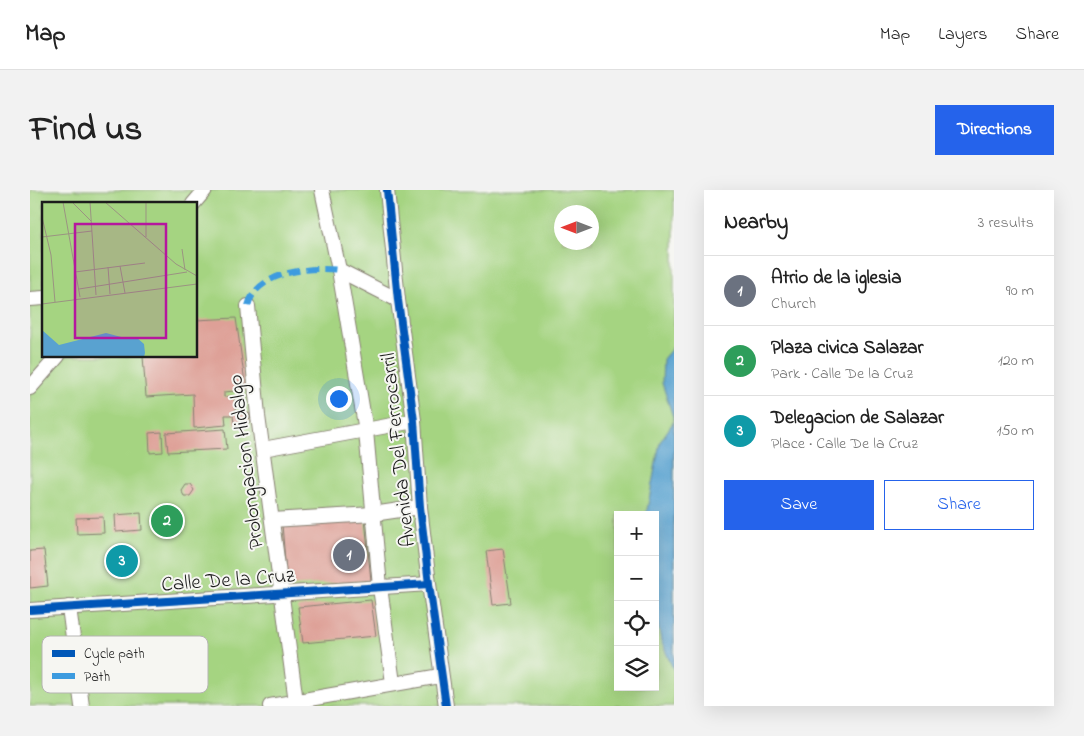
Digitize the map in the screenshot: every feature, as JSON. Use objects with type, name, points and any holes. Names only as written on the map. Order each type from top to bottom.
[{"type":"street","points":[[195,202],[205,190]]},
{"type":"street","points":[[322,190],[339,270],[366,431],[380,587],[392,683]]},
{"type":"street","name":"Avenida Del Ferrocarril","points":[[386,190],[414,421],[420,507],[440,676],[446,706]]},
{"type":"street","points":[[339,270],[398,300]]},
{"type":"street","name":"Prolongacion Hidalgo","points":[[248,306],[262,449],[296,702]]},
{"type":"street","points":[[30,388],[56,358]]},
{"type":"street","points":[[262,449],[414,421]]},
{"type":"street","points":[[272,520],[373,514],[420,507]]},
{"type":"street","name":"Calle De la Cruz","points":[[30,610],[429,584]]},
{"type":"street","points":[[69,607],[73,636]]},
{"type":"street","points":[[270,706],[440,676]]},
{"type":"street","points":[[80,693],[82,706]]},
{"type":"path","points":[[332,559],[377,555]]},
{"type":"green space","points":[[30,190],[674,190],[674,706],[30,706]]},
{"type":"water","points":[[674,346],[674,420],[662,383],[663,359]]},
{"type":"water","points":[[674,421],[674,671],[661,641],[659,630],[659,511],[647,511],[660,442]]},
{"type":"building","points":[[236,318],[246,390],[224,392],[224,397],[234,396],[236,414],[249,413],[250,422],[234,424],[233,415],[225,415],[226,425],[194,428],[193,394],[146,397],[143,358],[198,358],[198,320]]},
{"type":"building","points":[[225,429],[227,449],[168,452],[166,433]]},
{"type":"building","points":[[162,432],[163,452],[150,453],[149,433]]},
{"type":"building","points":[[185,484],[190,484],[194,490],[190,496],[184,496],[181,490]]},
{"type":"building","points":[[141,513],[142,530],[116,532],[115,515]]},
{"type":"building","points":[[103,517],[104,533],[77,534],[76,518]]},
{"type":"building","points":[[365,519],[371,581],[287,586],[282,524]]},
{"type":"building","points":[[503,549],[511,603],[493,605],[486,551]]},
{"type":"building","points":[[44,550],[48,586],[30,588],[30,551]]},
{"type":"building","points":[[116,552],[127,552],[128,570],[117,571]]},
{"type":"building","points":[[371,600],[376,636],[303,643],[298,607]]},
{"type":"marked path","points":[[248,306],[253,295],[262,285],[273,279],[286,274],[314,269],[339,270]]},
{"type":"cycle path","points":[[387,190],[398,300],[414,421],[420,507],[446,706]]},
{"type":"cycle path","points":[[30,610],[429,584]]},
{"type":"place","name":"Plaza civica Salazar","points":[[167,521]]},
{"type":"place","name":"Atrio de la iglesia","points":[[349,555]]},
{"type":"place","name":"Delegacion de Salazar","points":[[122,561]]}]
